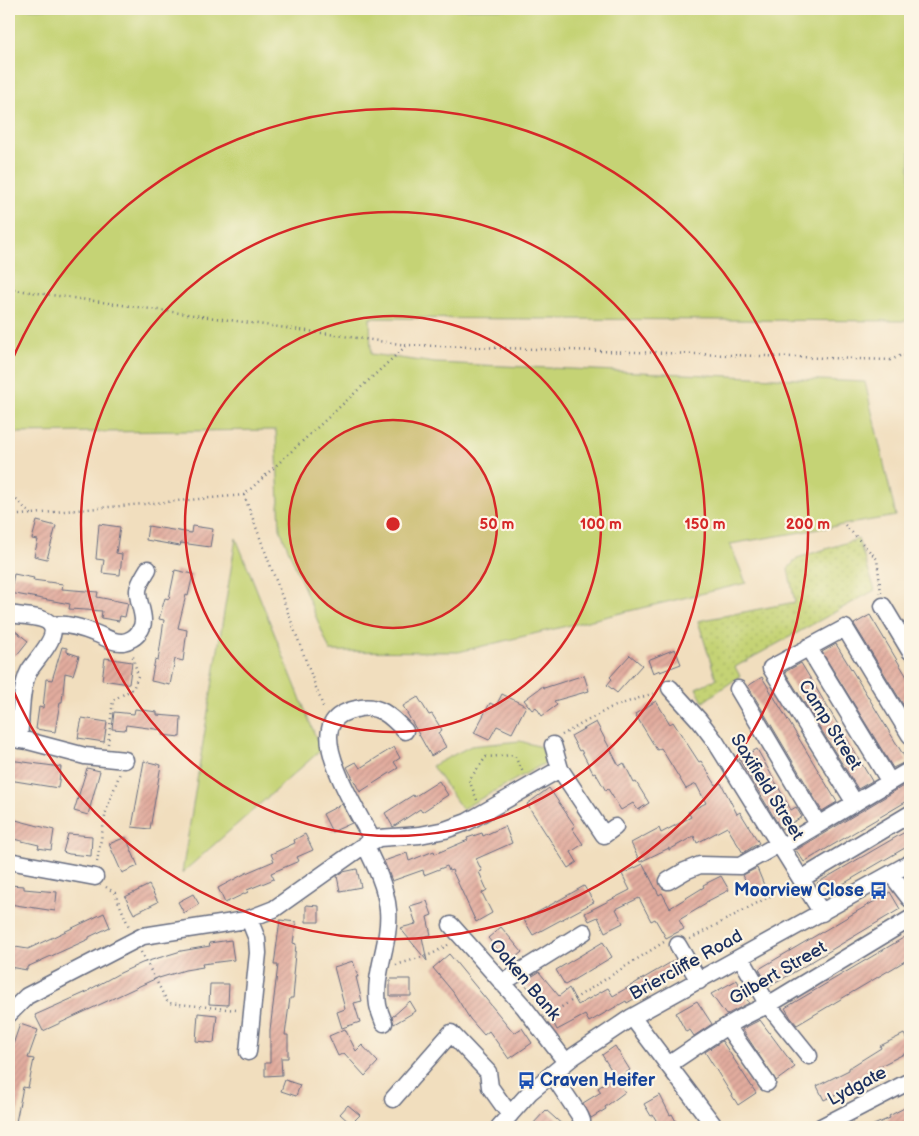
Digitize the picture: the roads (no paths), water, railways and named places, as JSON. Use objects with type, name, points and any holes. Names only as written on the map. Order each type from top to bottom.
[{"type":"street","points":[[51,625],[60,624],[79,627],[114,641],[122,642],[129,640],[138,634],[142,628],[143,622],[138,591],[140,582],[148,569]]},
{"type":"street","points":[[883,606],[910,651]]},
{"type":"street","points":[[9,614],[45,620],[51,625],[53,631],[49,641],[29,671],[14,739],[85,756],[125,760]]},
{"type":"street","points":[[890,782],[808,647],[845,628],[910,735]]},
{"type":"street","name":"Camp Street","points":[[808,647],[771,668],[855,803]]},
{"type":"street","name":"Saxifield Street","points":[[670,688],[715,741],[822,912]]},
{"type":"street","points":[[738,689],[818,824]]},
{"type":"street","points":[[384,1023],[378,1006],[378,985],[389,964],[388,910],[384,888],[369,843],[332,758],[328,737],[332,722],[340,714],[358,708],[376,709],[389,714],[406,731]]},
{"type":"street","points":[[552,745],[560,769],[605,834]]},
{"type":"street","points":[[11,1008],[28,996],[143,936],[249,919],[274,909],[379,838],[420,835],[445,830],[467,822],[560,769]]},
{"type":"street","points":[[673,872],[700,865],[740,866],[780,846],[910,770]]},
{"type":"street","points":[[801,879],[910,814]]},
{"type":"street","points":[[9,861],[76,881],[95,877]]},
{"type":"street","name":"Briercliffe Road","points":[[500,1127],[530,1092],[566,1062],[632,1017],[910,863]]},
{"type":"street","points":[[891,874],[910,899]]},
{"type":"street","points":[[244,1041],[252,1012],[258,953],[257,939],[249,919]]},
{"type":"street","name":"Gilbert Street","points":[[668,1065],[727,1026],[768,1005],[910,919]]},
{"type":"street","name":"Oaken Bank","points":[[456,930],[542,1029],[566,1062]]},
{"type":"street","points":[[502,983],[584,932]]},
{"type":"street","points":[[678,945],[699,981]]},
{"type":"street","points":[[741,958],[768,1005],[809,1056]]},
{"type":"street","points":[[632,1017],[714,1127]]},
{"type":"street","points":[[727,1026],[767,1083]]},
{"type":"street","points":[[394,1099],[451,1033],[488,1072],[490,1087],[510,1115]]},
{"type":"street","points":[[552,1074],[580,1116],[582,1121],[581,1127]]},
{"type":"street","name":"Lydgate","points":[[822,1127],[910,1081]]},
{"type":"place","name":"Moorview Close","points":[[878,890]]},
{"type":"place","name":"Craven Heifer","points":[[526,1080]]}]
